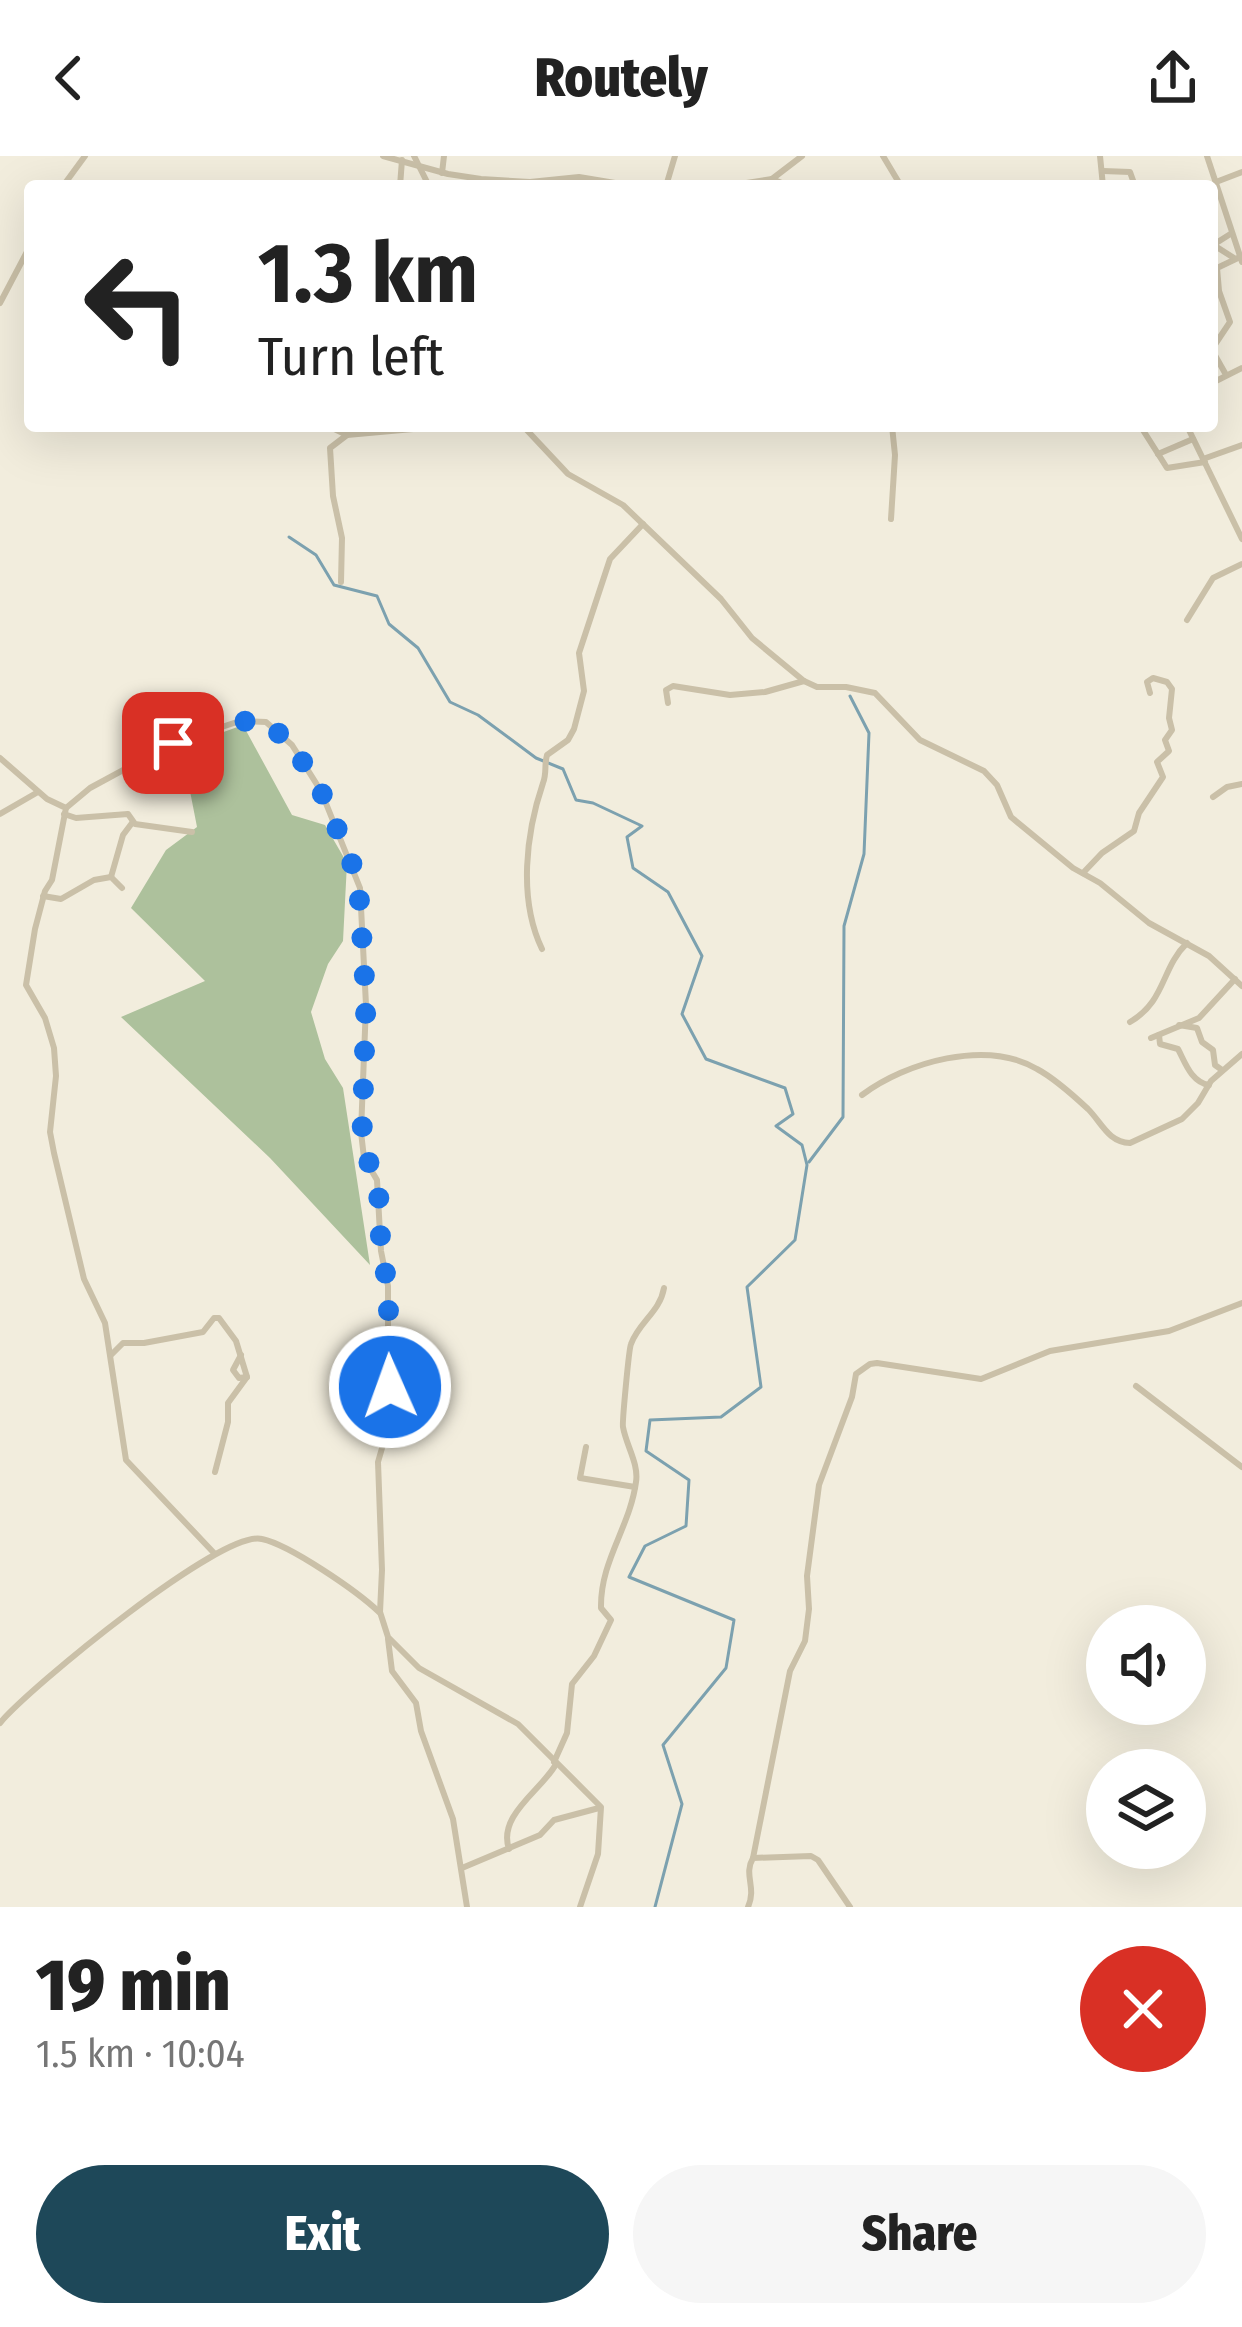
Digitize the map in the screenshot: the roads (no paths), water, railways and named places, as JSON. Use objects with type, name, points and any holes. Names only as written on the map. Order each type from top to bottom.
[{"type":"street","points":[[383,156],[442,173],[502,180]]},
{"type":"street","points":[[414,156],[426,180]]},
{"type":"street","points":[[442,173],[444,156]]},
{"type":"street","points":[[761,180],[772,178],[802,156]]},
{"type":"street","points":[[1100,156],[1103,180]]},
{"type":"street","points":[[400,180],[402,160]]},
{"type":"street","points":[[1102,171],[1130,172],[1133,180]]},
{"type":"street","points":[[772,178],[776,180]]},
{"type":"street","points":[[543,180],[597,180]]},
{"type":"street","points":[[1218,193],[1239,259]]},
{"type":"street","points":[[1218,240],[1242,226]]},
{"type":"street","points":[[0,303],[24,257]]},
{"type":"street","points":[[1218,280],[1230,322],[1218,340]]},
{"type":"street","points":[[1218,360],[1225,373]]},
{"type":"street","points":[[1218,378],[1242,368]]},
{"type":"street","points":[[339,432],[347,436]]},
{"type":"street","points":[[341,582],[342,538],[332,496],[330,448],[347,436],[387,432]]},
{"type":"street","points":[[529,432],[568,474],[617,500],[722,598],[752,638],[804,681],[878,695],[920,740],[984,771],[997,785],[1011,817],[1149,922],[1187,943],[1238,982],[1199,1018],[1155,1037],[1160,1044],[1178,1049],[1188,1070],[1209,1084]]},
{"type":"street","points":[[891,519],[893,432]]},
{"type":"street","points":[[1144,432],[1167,467],[1204,460],[1242,445]]},
{"type":"street","points":[[1190,432],[1242,539]]},
{"type":"street","points":[[1159,454],[1193,439]]},
{"type":"street","points":[[542,949],[530,905],[533,806],[545,778],[547,755],[568,740],[574,729],[584,691],[579,653],[610,560],[643,524]]},
{"type":"street","points":[[1187,620],[1213,578],[1242,564]]},
{"type":"street","points":[[1083,873],[1134,831],[1139,813],[1163,777],[1157,762],[1169,752],[1165,740],[1172,730],[1172,689],[1153,678],[1147,682],[1150,692]]},
{"type":"street","points":[[668,703],[670,686],[730,695],[804,681]]},
{"type":"street","points":[[214,1553],[125,1460],[105,1323],[84,1279],[50,1132],[56,1076],[52,1039],[26,985],[65,811],[90,788],[173,743],[239,721],[259,720],[292,745],[321,791],[360,888],[366,1001],[362,1135],[365,1160],[374,1168],[388,1286],[391,1418],[378,1459],[380,1612],[388,1637],[389,1664],[416,1703],[421,1731],[455,1827],[467,1907]]},
{"type":"street","points":[[0,758],[76,818],[128,814],[132,823]]},
{"type":"street","points":[[1213,797],[1242,784]]},
{"type":"street","points":[[0,814],[38,792]]},
{"type":"street","points":[[132,823],[192,832]]},
{"type":"street","points":[[111,877],[123,835],[132,823]]},
{"type":"street","points":[[43,896],[61,899],[94,880],[111,877]]},
{"type":"street","points":[[111,877],[122,888]]},
{"type":"street","points":[[1130,1022],[1152,1007],[1187,943]]},
{"type":"street","points":[[1180,1025],[1197,1028],[1222,1070]]},
{"type":"street","points":[[862,1095],[916,1064],[955,1056],[1015,1059],[1036,1068],[1087,1108],[1111,1137],[1130,1143],[1182,1119],[1209,1084],[1242,1054]]},
{"type":"street","points":[[508,1849],[507,1830],[555,1763],[567,1733],[572,1684],[594,1656],[611,1620],[601,1607],[604,1573],[635,1487],[636,1470],[621,1414],[629,1347],[660,1303],[664,1288]]},
{"type":"street","points":[[748,1907],[754,1895],[749,1868],[790,1671],[805,1641],[807,1576],[819,1485],[856,1374],[873,1363],[981,1379],[1050,1352],[1169,1331],[1242,1304]]},
{"type":"street","points":[[110,1357],[123,1343],[202,1332],[216,1316],[233,1336],[247,1377]]},
{"type":"street","points":[[241,1355],[232,1370],[239,1378],[247,1377]]},
{"type":"street","points":[[214,1472],[228,1423],[228,1403],[247,1377]]},
{"type":"street","points":[[1136,1386],[1242,1467]]},
{"type":"street","points":[[586,1447],[580,1478],[635,1487]]},
{"type":"street","points":[[0,1723],[52,1673],[237,1541],[261,1538],[304,1558],[380,1612]]},
{"type":"street","points":[[388,1637],[418,1668],[518,1724],[601,1808],[598,1854],[580,1907]]},
{"type":"street","points":[[462,1868],[540,1835],[554,1820],[601,1808]]},
{"type":"street","points":[[753,1858],[814,1856],[850,1907]]},
{"type":"waterway","points":[[289,537],[316,555],[334,585],[377,596],[389,624],[418,648],[450,702],[478,715],[536,758],[563,769],[576,800],[642,826],[627,837],[633,868],[668,892],[702,956],[682,1014],[706,1059],[785,1088],[793,1114],[776,1126],[802,1145],[807,1165],[795,1240],[747,1287],[761,1387],[721,1417],[650,1420],[646,1451],[689,1480],[686,1526],[645,1546],[629,1577],[734,1620],[726,1668],[663,1745],[682,1804],[655,1907]]},
{"type":"waterway","points":[[809,1162],[843,1117],[844,926],[864,854],[869,733],[850,696]]}]
